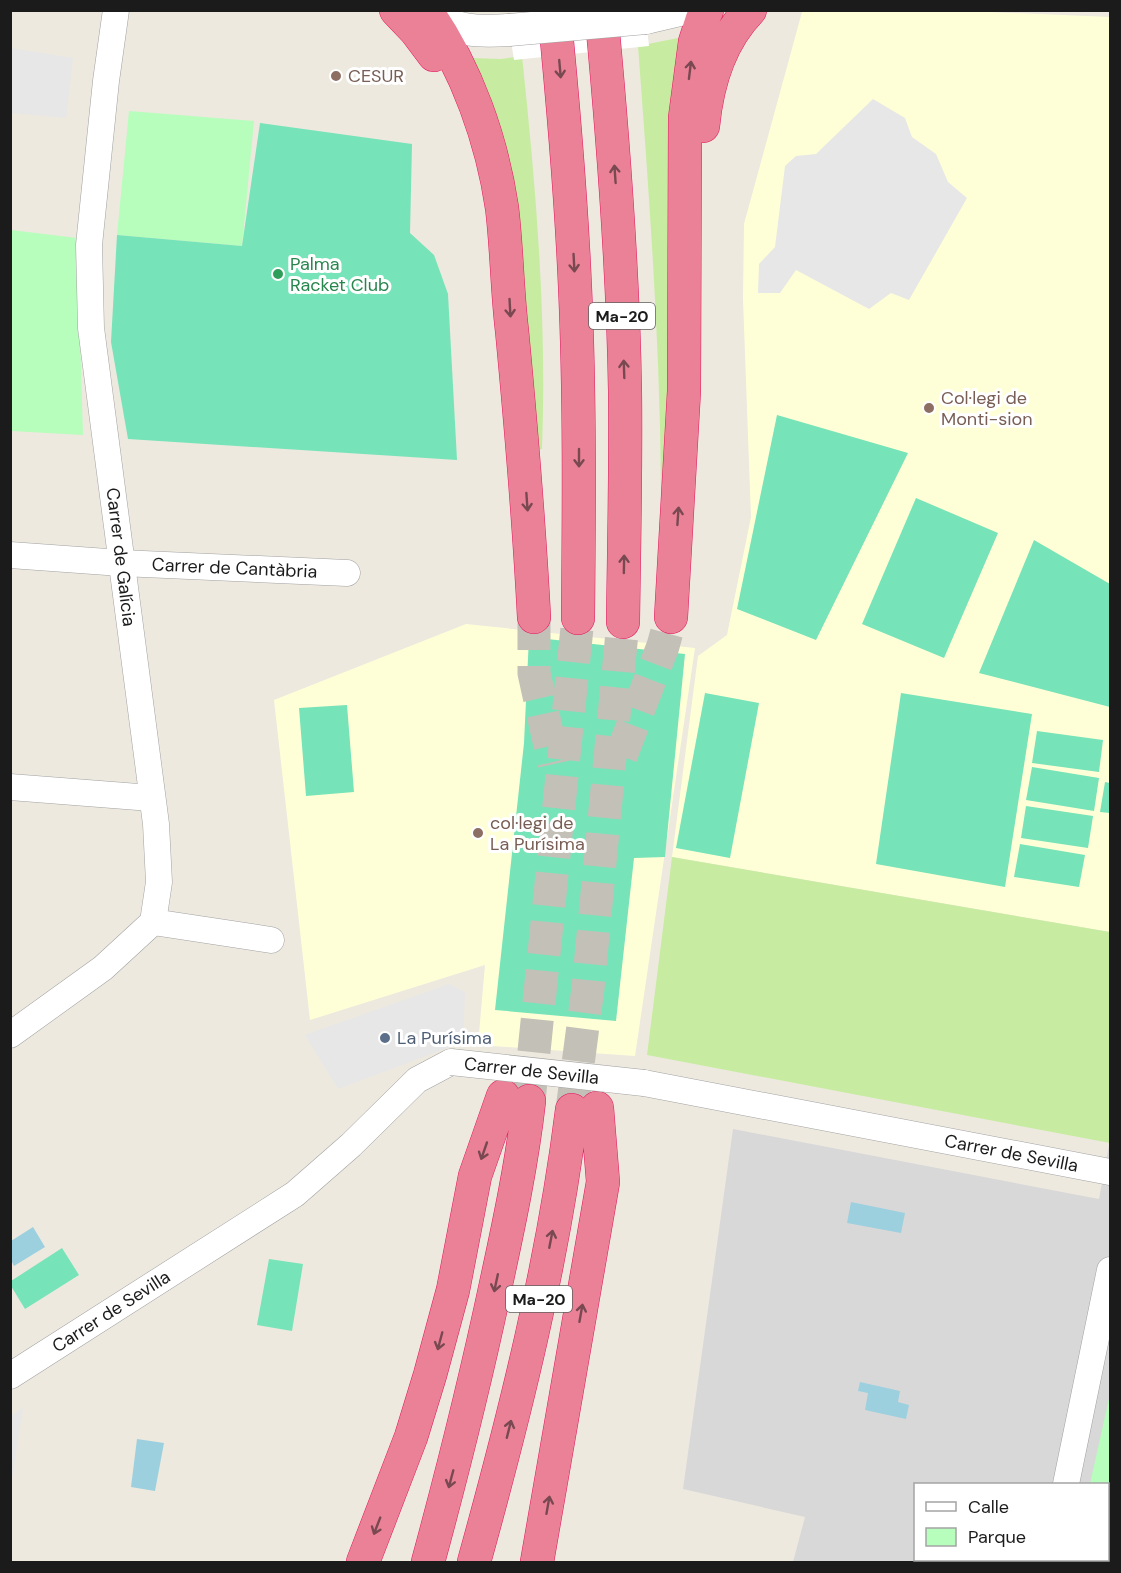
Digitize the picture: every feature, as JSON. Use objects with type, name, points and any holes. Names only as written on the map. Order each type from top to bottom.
[{"type":"highway","name":"Ma-20","points":[[554,10],[575,288],[579,457],[578,618]]},
{"type":"highway","name":"Ma-20","points":[[601,10],[615,172],[623,326],[625,501],[623,622]]},
{"type":"highway","points":[[670,617],[681,468],[686,307],[685,118],[693,49],[698,29],[707,10]]},
{"type":"highway","points":[[686,307],[697,210],[704,116],[724,48],[736,26],[750,10]]},
{"type":"highway","points":[[416,12],[443,37],[464,77],[487,142],[502,208],[521,423],[534,617]]},
{"type":"highway","name":"Ma-20","points":[[363,1563],[411,1437],[430,1375],[453,1290],[475,1176],[516,1099],[507,1235],[454,1469],[428,1563]]},
{"type":"highway","name":"Ma-20","points":[[474,1563],[524,1366],[560,1191],[585,1109],[603,1182],[537,1563]]},
{"type":"street","name":"Carrer de Galícia","points":[[116,10],[88,245],[92,328],[156,824],[159,882],[153,922]]},
{"type":"street","points":[[416,12],[460,28],[483,31],[646,18],[680,10]]},
{"type":"street","name":"Carrer de Cantàbria","points":[[10,555],[122,563],[347,573]]},
{"type":"street","points":[[10,787],[152,798]]},
{"type":"street","points":[[10,1035],[103,968],[153,922],[271,940]]},
{"type":"street","name":"Carrer de Sevilla","points":[[10,1376],[295,1194],[351,1145],[417,1080],[451,1062],[644,1083],[1110,1172]]},
{"type":"street","points":[[1066,1483],[1110,1270]]},
{"type":"shaded area","name":"Col·legi de Monti-sion","points":[[965,11],[1110,17],[1110,932],[672,857],[698,656],[727,635],[751,517],[743,299],[744,224],[802,12]]},
{"type":"shaded area","points":[[10,48],[73,58],[66,118],[11,113]]},
{"type":"shaded area","points":[[873,99],[905,118],[912,137],[936,154],[948,182],[967,198],[909,300],[891,293],[869,309],[796,270],[780,293],[758,293],[759,264],[775,247],[785,166],[796,156],[816,154]]},
{"type":"shaded area","name":"col·legi de La Purísima","points":[[466,624],[695,648],[635,1056],[478,1045],[485,965],[310,1020],[274,700]]},
{"type":"shaded area","name":"La Purísima","points":[[449,984],[465,992],[463,1042],[338,1089],[305,1035]]},
{"type":"shaded area","points":[[733,1129],[1099,1199],[1110,1140],[1110,1562],[793,1562],[805,1517],[683,1489]]},
{"type":"shaded area","points":[[23,1408],[11,1485],[11,1416]]},
{"type":"green space","points":[[678,38],[681,41],[668,128],[670,310],[665,489],[661,489],[656,323],[638,46]]},
{"type":"green space","points":[[522,56],[536,203],[542,302],[542,449],[537,450],[472,58],[501,59]]},
{"type":"green space","points":[[129,111],[254,121],[242,246],[117,235]]},
{"type":"green space","name":"Palma Racket Club","points":[[260,123],[412,144],[410,233],[434,255],[448,294],[457,460],[128,439],[111,342],[117,235],[242,246]]},
{"type":"green space","points":[[11,230],[77,238],[83,435],[11,431]]},
{"type":"green space","points":[[777,415],[908,453],[816,640],[737,609]]},
{"type":"green space","points":[[916,498],[998,533],[944,658],[862,624]]},
{"type":"green space","points":[[1034,540],[1110,584],[1110,707],[979,673]]},
{"type":"green space","points":[[529,637],[685,654],[665,857],[634,858],[616,1021],[495,1010],[524,743]]},
{"type":"green space","points":[[705,693],[759,703],[730,858],[676,848]]},
{"type":"green space","points":[[901,693],[1032,714],[1005,887],[876,864]]},
{"type":"green space","points":[[347,705],[354,792],[306,796],[299,708]]},
{"type":"green space","points":[[1037,731],[1103,740],[1099,772],[1032,763]]},
{"type":"green space","points":[[1032,767],[1099,778],[1094,811],[1026,800]]},
{"type":"green space","points":[[1105,782],[1110,783],[1110,813],[1100,812]]},
{"type":"green space","points":[[1026,806],[1093,816],[1088,848],[1021,838]]},
{"type":"green space","points":[[1020,844],[1085,855],[1079,887],[1014,877]]},
{"type":"green space","points":[[672,857],[1110,932],[1110,1143],[647,1055]]},
{"type":"green space","points":[[62,1248],[79,1275],[25,1309],[11,1286],[11,1281]]},
{"type":"green space","points":[[269,1259],[303,1264],[292,1331],[257,1325]]},
{"type":"green space","points":[[1110,1394],[1110,1562],[1073,1562],[1109,1561],[1109,1483],[1090,1483]]},
{"type":"water","points":[[851,1202],[905,1213],[901,1233],[847,1223]]},
{"type":"water","points":[[33,1227],[45,1247],[14,1266],[11,1260],[11,1241]]},
{"type":"water","points":[[860,1382],[900,1391],[898,1402],[909,1405],[906,1419],[865,1410],[868,1393],[858,1391]]},
{"type":"water","points":[[137,1439],[164,1443],[155,1491],[131,1487]]},
{"type":"pier","points":[[645,11],[649,46],[514,60],[507,16]]},
{"type":"tunnel","points":[[534,617],[534,673],[554,764]]},
{"type":"tunnel","points":[[621,756],[663,646],[671,617]]},
{"type":"tunnel","points":[[529,1101],[578,618]]},
{"type":"tunnel","points":[[572,1110],[588,988],[623,622]]},
{"type":"place","name":"CESUR","points":[[336,76]]},
{"type":"place","name":"Palma Racket Club","points":[[278,274]]},
{"type":"place","name":"Col·legi de Monti-sion","points":[[929,408]]},
{"type":"place","name":"col·legi de La Purísima","points":[[478,833]]},
{"type":"place","name":"La Purísima","points":[[385,1038]]}]
